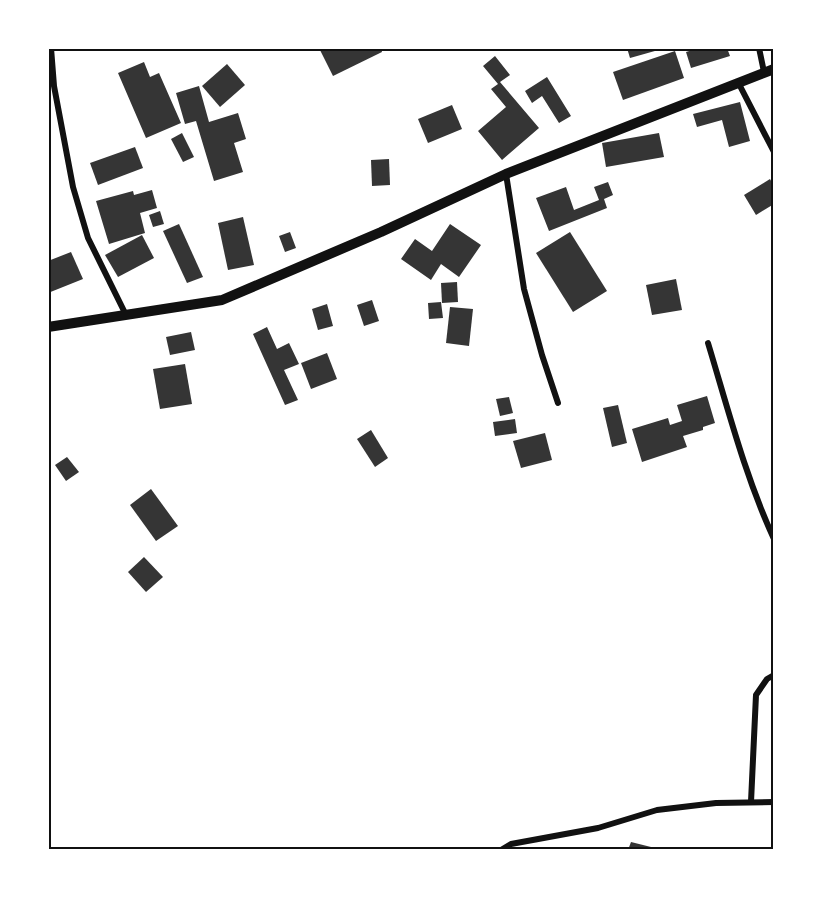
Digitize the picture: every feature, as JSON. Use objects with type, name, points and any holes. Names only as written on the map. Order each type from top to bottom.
[{"type":"street","points":[[51,48],[54,86],[73,187],[88,238],[126,316]]},
{"type":"street","points":[[48,327],[222,300],[361,241],[506,174],[769,71],[759,48]]},
{"type":"street","points":[[739,84],[774,152]]},
{"type":"street","points":[[506,174],[524,289],[558,403]]},
{"type":"street","points":[[708,343],[740,450],[761,511],[774,539]]},
{"type":"street","points":[[751,801],[756,696],[767,679],[774,675]]},
{"type":"street","points":[[501,850],[511,844],[598,828],[657,810],[707,804],[774,802]]},
{"type":"building","points":[[325,48],[381,48],[382,52],[333,76],[320,50]]},
{"type":"building","points":[[627,48],[662,48],[662,49],[630,58]]},
{"type":"building","points":[[699,48],[727,48],[730,56],[691,68],[686,52]]},
{"type":"building","points":[[675,51],[684,78],[623,100],[613,72]]},
{"type":"building","points":[[495,56],[510,75],[500,82],[539,128],[502,160],[478,131],[506,107],[491,89],[498,84],[483,66]]},
{"type":"building","points":[[144,62],[150,77],[159,73],[181,123],[146,138],[118,73]]},
{"type":"building","points":[[227,64],[245,85],[220,107],[202,86]]},
{"type":"building","points":[[547,77],[571,116],[559,123],[542,96],[532,103],[525,91]]},
{"type":"building","points":[[199,86],[209,122],[238,113],[246,139],[234,143],[243,172],[214,181],[196,121],[185,124],[176,93]]},
{"type":"building","points":[[740,102],[750,141],[729,147],[722,120],[697,127],[693,114]]},
{"type":"building","points":[[452,105],[462,129],[428,143],[418,119]]},
{"type":"building","points":[[182,133],[194,157],[183,162],[171,139]]},
{"type":"building","points":[[659,133],[664,157],[606,167],[602,143]]},
{"type":"building","points":[[135,147],[143,168],[98,185],[90,163]]},
{"type":"building","points":[[389,159],[390,185],[372,186],[371,160]]},
{"type":"building","points":[[770,179],[774,186],[774,204],[756,215],[744,195]]},
{"type":"building","points":[[608,182],[613,195],[604,199],[607,208],[549,231],[536,198],[566,187],[574,210],[599,200],[594,187]]},
{"type":"building","points":[[152,190],[157,208],[140,213],[145,233],[109,244],[96,201],[133,191],[134,195]]},
{"type":"building","points":[[160,211],[164,224],[153,227],[149,215]]},
{"type":"building","points":[[243,217],[254,265],[228,270],[218,223]]},
{"type":"building","points":[[179,224],[203,277],[187,283],[163,231]]},
{"type":"building","points":[[450,224],[481,245],[459,277],[441,264],[431,280],[401,259],[415,239],[432,251]]},
{"type":"building","points":[[290,232],[296,248],[285,252],[279,236]]},
{"type":"building","points":[[570,232],[607,291],[573,312],[536,253]]},
{"type":"building","points":[[142,235],[154,258],[118,277],[105,255]]},
{"type":"building","points":[[71,252],[83,279],[48,293],[48,261]]},
{"type":"building","points":[[676,279],[682,310],[652,315],[646,285]]},
{"type":"building","points":[[457,282],[458,302],[442,303],[441,283]]},
{"type":"building","points":[[372,300],[379,321],[364,326],[357,305]]},
{"type":"building","points":[[441,302],[443,318],[429,319],[428,303]]},
{"type":"building","points":[[327,304],[333,326],[318,330],[312,309]]},
{"type":"building","points":[[450,307],[473,309],[469,346],[446,343]]},
{"type":"building","points":[[267,327],[277,349],[289,343],[299,364],[284,370],[298,400],[285,405],[253,334]]},
{"type":"building","points":[[191,332],[195,350],[170,355],[166,337]]},
{"type":"building","points":[[327,353],[337,379],[311,389],[301,363]]},
{"type":"building","points":[[185,364],[192,404],[160,409],[153,369]]},
{"type":"building","points":[[707,396],[715,423],[703,427],[703,430],[683,436],[687,447],[642,462],[632,429],[668,418],[670,425],[682,421],[677,405]]},
{"type":"building","points":[[509,397],[513,413],[500,416],[496,399]]},
{"type":"building","points":[[618,405],[627,443],[612,447],[603,408]]},
{"type":"building","points":[[515,419],[517,433],[495,436],[493,422]]},
{"type":"building","points":[[371,430],[388,458],[375,467],[357,439]]},
{"type":"building","points":[[545,433],[552,460],[521,468],[513,441]]},
{"type":"building","points":[[67,457],[79,472],[66,481],[55,465]]},
{"type":"building","points":[[151,489],[178,526],[156,541],[130,505]]},
{"type":"building","points":[[144,557],[163,577],[146,592],[128,572]]},
{"type":"building","points":[[631,842],[659,849],[659,850],[628,850]]}]
